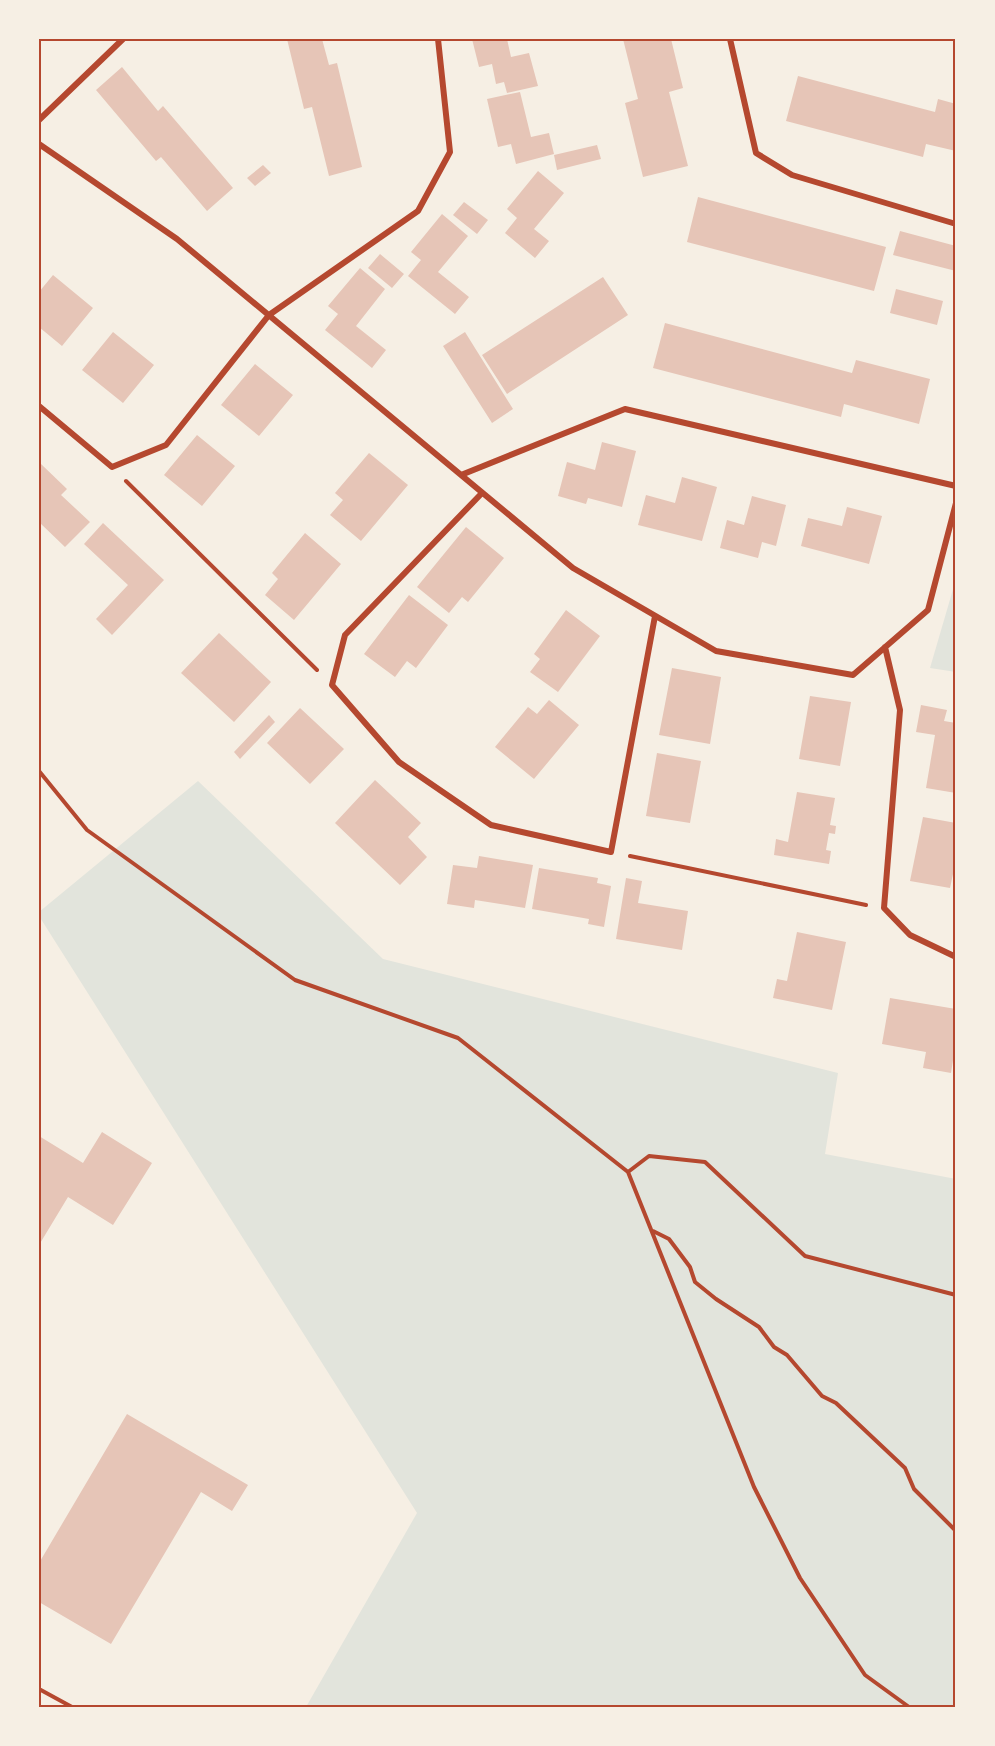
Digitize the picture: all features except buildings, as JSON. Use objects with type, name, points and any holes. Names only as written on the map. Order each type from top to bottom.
[{"type":"street","points":[[39,120],[123,39]]},
{"type":"street","points":[[39,406],[112,467],[166,445],[269,315],[418,211],[450,152],[438,39]]},
{"type":"street","points":[[730,39],[756,153],[792,175],[956,224]]},
{"type":"street","points":[[39,144],[177,239],[573,568],[716,651],[853,675],[928,610],[956,503]]},
{"type":"street","points":[[461,475],[625,409],[956,486]]},
{"type":"street","points":[[482,493],[345,635],[332,685],[399,762],[491,825],[611,852],[655,616]]},
{"type":"street","points":[[885,647],[900,710],[884,909],[910,935],[956,957]]},
{"type":"path","points":[[112,467],[332,685]]},
{"type":"path","points":[[39,771],[87,830],[295,980],[458,1038],[628,1172],[754,1487],[800,1578],[866,1675],[909,1707]]},
{"type":"path","points":[[611,852],[884,909]]},
{"type":"path","points":[[628,1172],[649,1156],[705,1162],[805,1256],[956,1295]]},
{"type":"path","points":[[651,1230],[669,1239],[690,1267],[695,1281],[716,1299],[759,1327],[774,1347],[787,1356],[822,1396],[836,1403],[905,1468],[914,1489],[956,1531]]},
{"type":"path","points":[[39,1689],[72,1707]]},
{"type":"shaded area","points":[[956,579],[956,672],[930,668]]},
{"type":"shaded area","points":[[198,781],[383,959],[838,1073],[825,1154],[956,1179],[956,1707],[306,1707],[417,1513],[39,916],[39,912]]}]
